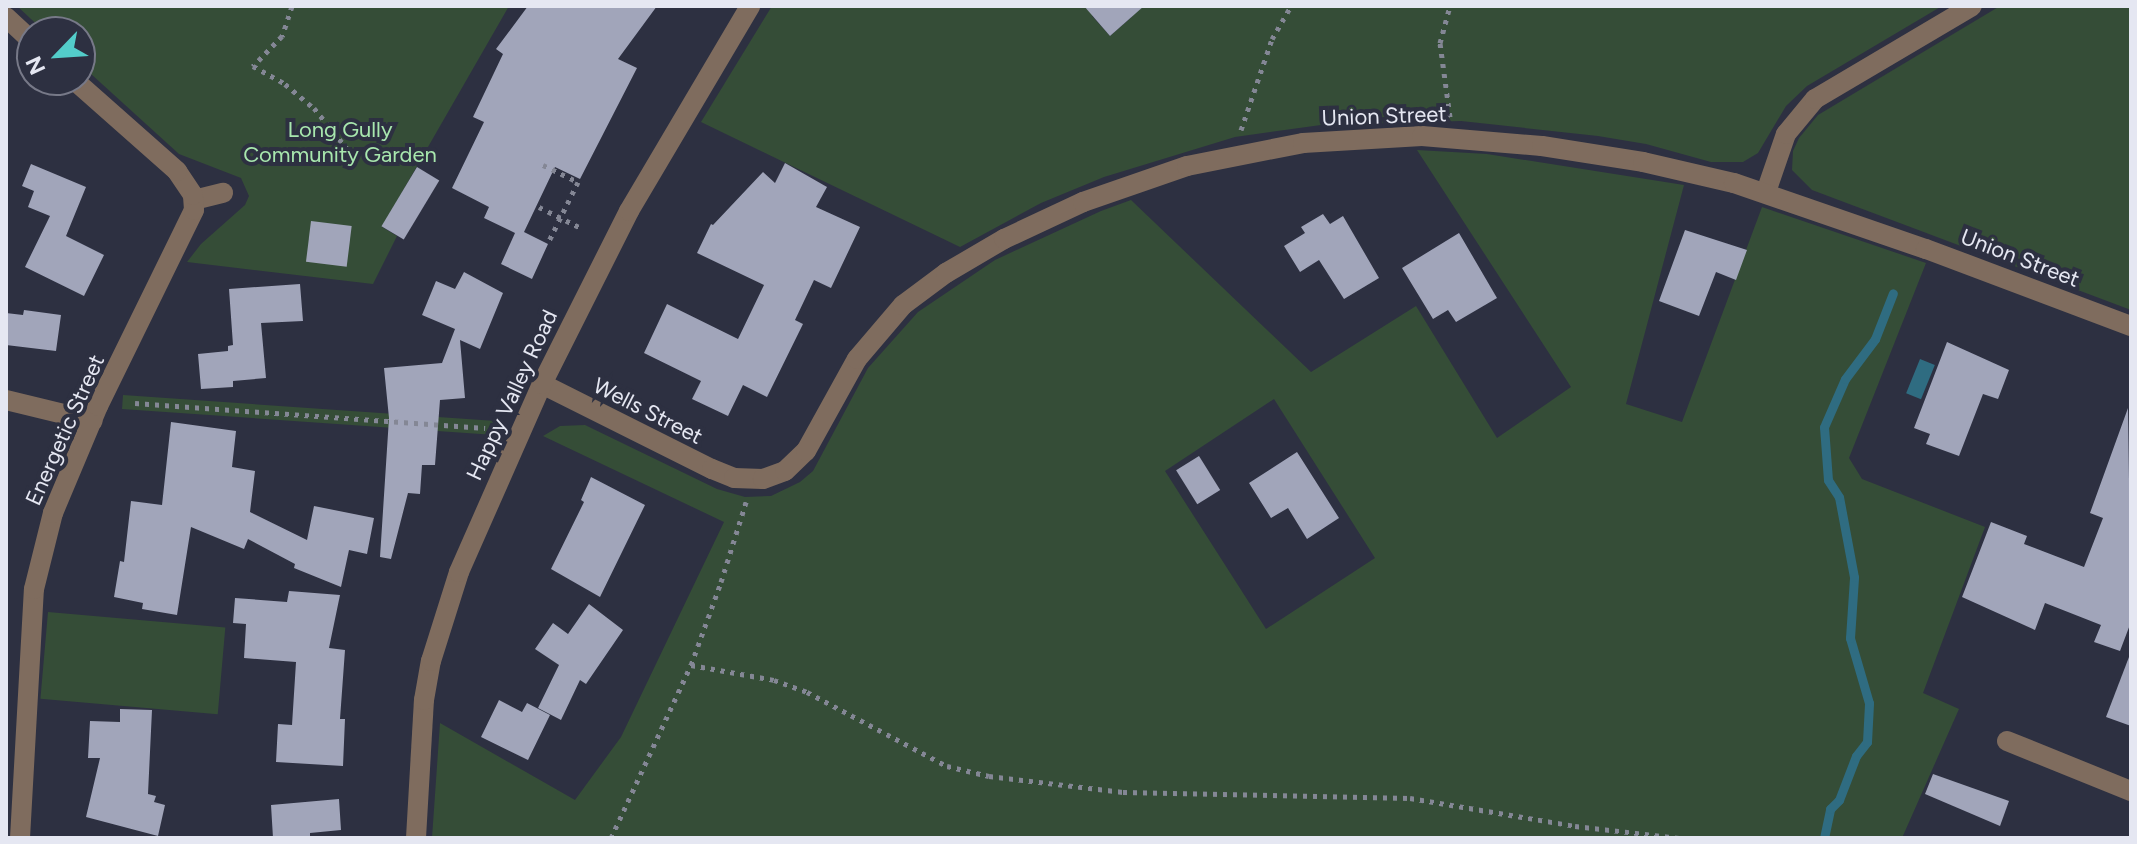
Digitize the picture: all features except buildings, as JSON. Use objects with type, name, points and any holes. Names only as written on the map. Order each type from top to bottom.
[{"type":"street","name":"Happy Valley Road","points":[[416,838],[424,700],[431,661],[459,572],[542,384],[629,211],[750,6]]},
{"type":"street","points":[[1766,192],[1786,134],[1815,99],[1972,6]]},
{"type":"street","points":[[92,96],[177,171],[194,200],[223,193]]},
{"type":"street","name":"Union Street","points":[[743,479],[773,476],[796,462],[815,438],[843,382],[872,339],[903,305],[946,273],[1004,239],[1083,202],[1187,166],[1234,154],[1364,138],[1453,138],[1618,158],[1766,192],[2131,326]]},
{"type":"street","name":"Energetic Street","points":[[20,838],[15,779],[34,589],[53,513],[92,421],[191,220],[194,200]]},
{"type":"street","name":"Wells Street","points":[[542,384],[743,479]]},
{"type":"street","points":[[6,400],[92,421]]},
{"type":"street","points":[[2007,741],[2131,791]]},
{"type":"path","points":[[292,6],[282,36],[253,66],[285,84],[314,108],[349,151]]},
{"type":"path","points":[[1234,154],[1272,39],[1291,6]]},
{"type":"path","points":[[1450,6],[1441,32],[1440,58],[1453,138]]},
{"type":"path","points":[[543,165],[578,182],[549,241]]},
{"type":"path","points":[[539,207],[581,228]]},
{"type":"path","points":[[135,403],[485,428]]},
{"type":"path","points":[[611,838],[691,665],[721,582],[743,479]]},
{"type":"path","points":[[691,665],[774,680],[807,692],[947,766],[989,776],[1123,792],[1410,798],[1575,826],[1681,838]]},
{"type":"green space","name":"Long Gully Community Garden","points":[[17,6],[509,6],[382,227],[397,236],[373,284],[187,262],[201,244],[245,205],[249,196],[241,178],[179,154],[96,79],[96,16],[28,16]]},
{"type":"green space","points":[[772,6],[1084,6],[1089,11],[1103,6],[1092,16],[1110,36],[1133,16],[1125,6],[1942,6],[1807,86],[1786,106],[1758,153],[1743,162],[1711,162],[1646,144],[1598,136],[1461,121],[1321,125],[1235,137],[1104,177],[1041,203],[960,247],[701,122]]},
{"type":"green space","points":[[2000,6],[2131,6],[2131,310],[1812,190],[1792,170],[1793,151],[1799,138],[1818,115]]},
{"type":"green space","points":[[1417,150],[1487,154],[1684,185],[1626,404],[1682,422],[1762,207],[1926,263],[1849,458],[1862,479],[1985,527],[1923,693],[1959,709],[1902,838],[432,838],[440,723],[575,800],[621,737],[724,522],[543,436],[560,426],[585,425],[717,489],[745,497],[771,496],[800,482],[813,471],[868,368],[918,312],[995,260],[1101,211],[1131,200],[1311,372],[1416,306],[1497,438],[1571,387]],"holes":[[[1274,399],[1375,558],[1266,629],[1165,471]]]},
{"type":"green space","points":[[123,395],[503,422],[502,436],[122,409]]},
{"type":"green space","points":[[48,612],[225,628],[218,714],[40,699]]},
{"type":"water","points":[[1920,359],[1935,365],[1921,399],[1906,393]]},
{"type":"waterway","points":[[1824,838],[1830,809],[1839,800],[1856,756],[1867,742],[1869,703],[1850,638],[1854,577],[1839,497],[1828,480],[1824,427],[1845,379],[1875,339],[1893,293]]}]
